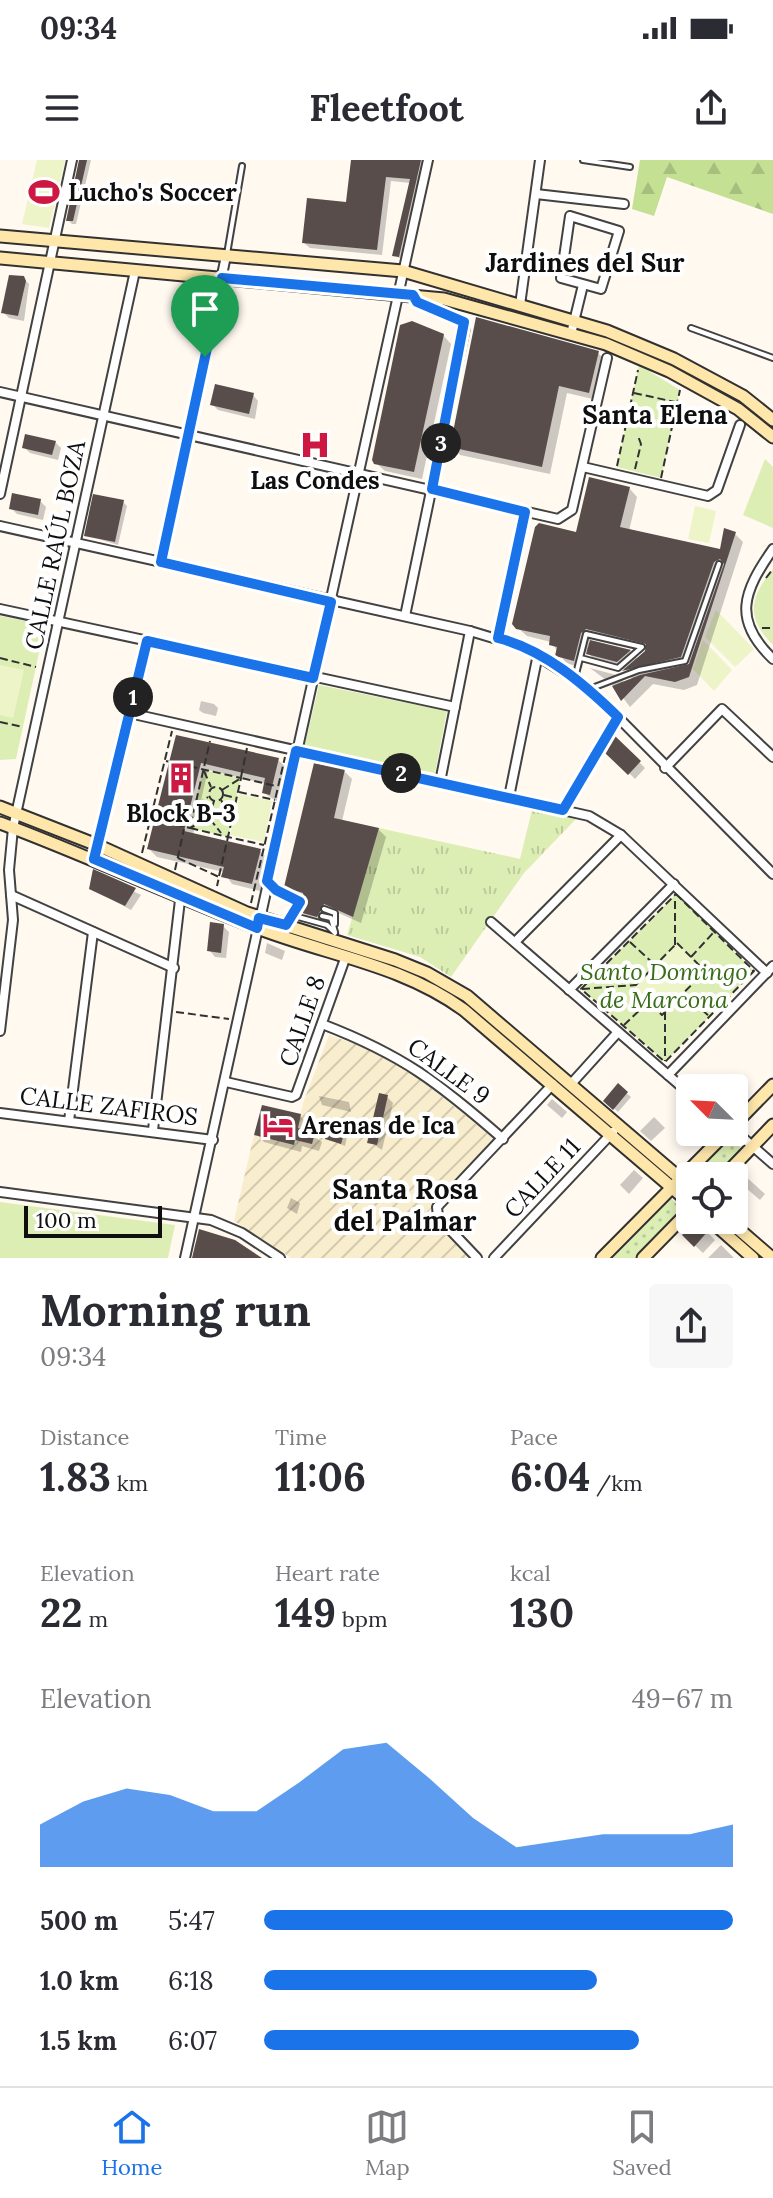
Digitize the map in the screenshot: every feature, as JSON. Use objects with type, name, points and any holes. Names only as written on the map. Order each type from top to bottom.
[{"type":"main road","points":[[0,236],[403,271],[573,320],[674,359],[743,396],[773,420]]},
{"type":"main road","points":[[0,258],[398,292],[444,299],[571,334],[669,371],[738,409],[773,437]]},
{"type":"main road","points":[[0,807],[97,845],[258,923],[411,979],[450,1000],[676,1180]]},
{"type":"main road","points":[[0,823],[94,859],[177,882]]},
{"type":"main road","points":[[258,923],[288,920],[336,934],[427,973],[467,996],[571,1084],[615,1130]]},
{"type":"main road","points":[[748,1113],[773,1085]]},
{"type":"main road","points":[[738,1162],[773,1125]]},
{"type":"main road","points":[[700,1162],[715,1146]]},
{"type":"main road","points":[[602,1258],[676,1189]]},
{"type":"main road","points":[[643,1258],[676,1224]]},
{"type":"main road","points":[[726,1234],[753,1258]]},
{"type":"main road","points":[[744,1234],[772,1258]]},
{"type":"street","points":[[0,494],[72,160]]},
{"type":"street","points":[[185,1258],[239,1021],[283,788],[296,751],[331,602],[428,160]]},
{"type":"street","points":[[520,305],[540,160]]},
{"type":"street","points":[[536,194],[624,204]]},
{"type":"street","points":[[570,216],[619,231],[601,289],[583,285],[561,278],[570,216]]},
{"type":"street","points":[[161,562],[226,256]]},
{"type":"street","name":"CALLE RAÚL BOZA","points":[[0,1029],[13,920],[9,870],[13,828],[135,271]]},
{"type":"street","points":[[571,334],[583,285]]},
{"type":"street","points":[[405,616],[465,328],[464,322],[417,302],[413,295]]},
{"type":"street","points":[[0,392],[562,519],[572,510],[607,358]]},
{"type":"street","points":[[583,467],[712,495],[717,490],[740,425]]},
{"type":"street","points":[[498,638],[525,512]]},
{"type":"street","points":[[0,526],[470,631],[538,654],[590,689],[773,874]]},
{"type":"street","points":[[772,552],[752,586],[745,614],[753,637],[773,659]]},
{"type":"street","points":[[0,609],[455,707]]},
{"type":"street","points":[[440,782],[470,631]]},
{"type":"street","points":[[94,859],[147,641]]},
{"type":"street","points":[[509,797],[538,654]]},
{"type":"street","points":[[665,768],[722,709],[773,757]]},
{"type":"street","points":[[129,713],[249,744],[296,751],[589,816],[621,835],[770,969],[668,1075]]},
{"type":"street","points":[[563,810],[618,717]]},
{"type":"street","points":[[515,942],[621,835]]},
{"type":"street","points":[[153,1130],[174,968],[177,882]]},
{"type":"street","points":[[569,990],[674,884]]},
{"type":"street","points":[[11,895],[174,968]]},
{"type":"street","points":[[491,922],[569,990],[620,1029],[676,1082]]},
{"type":"street","points":[[69,1121],[93,932]]},
{"type":"street","name":"CALLE 8","points":[[226,1082],[292,1097],[299,1091],[346,956]]},
{"type":"street","name":"CALLE 9","points":[[322,1024],[377,1046],[424,1073],[503,1139]]},
{"type":"street","points":[[571,1084],[620,1029]]},
{"type":"street","points":[[477,1258],[440,1220],[437,1210],[553,1084]]},
{"type":"street","name":"CALLE ZAFIROS","points":[[0,1113],[213,1140]]},
{"type":"street","name":"CALLE 11","points":[[494,1258],[615,1130]]},
{"type":"street","points":[[748,1142],[773,1164]]},
{"type":"street","points":[[0,1192],[194,1216],[242,1233],[280,1258]]},
{"type":"lane","points":[[583,160],[630,167]]},
{"type":"lane","points":[[226,256],[242,166]]},
{"type":"lane","points":[[691,328],[773,358]]},
{"type":"lane","points":[[590,689],[639,670],[685,661],[719,564]]},
{"type":"lane","points":[[575,678],[586,634],[642,647],[618,668],[581,658]]},
{"type":"lane","points":[[267,881],[276,890],[300,902],[288,920]]},
{"type":"lane","points":[[288,920],[298,909]]},
{"type":"lane","points":[[324,909],[335,913],[336,934]]},
{"type":"lane","points":[[322,916],[331,918],[336,934]]},
{"type":"path","points":[[638,436],[641,444],[635,472],[617,467],[639,365]]},
{"type":"path","points":[[661,478],[680,390]]},
{"type":"path","points":[[633,393],[677,403]]},
{"type":"path","points":[[761,583],[773,569]]},
{"type":"path","points":[[761,633],[756,628],[773,628]]},
{"type":"path","points":[[0,658],[36,667]]},
{"type":"path","points":[[0,722],[23,727]]},
{"type":"path","points":[[141,857],[173,730]]},
{"type":"path","points":[[190,828],[212,732]]},
{"type":"path","points":[[216,893],[249,744],[235,744]]},
{"type":"path","points":[[250,906],[275,800],[283,788],[285,755]]},
{"type":"path","points":[[165,760],[283,788]]},
{"type":"path","points":[[195,806],[209,796],[211,788],[203,770]]},
{"type":"path","points":[[211,788],[222,790],[241,778]]},
{"type":"path","points":[[222,790],[232,819]]},
{"type":"path","points":[[238,792],[275,800]]},
{"type":"path","points":[[209,796],[214,801]]},
{"type":"path","points":[[190,828],[209,818],[214,801],[222,797],[236,798]]},
{"type":"path","points":[[209,818],[222,836]]},
{"type":"path","points":[[151,819],[274,848]]},
{"type":"path","points":[[177,882],[178,858],[185,827]]},
{"type":"path","points":[[178,858],[219,877]]},
{"type":"path","points":[[163,867],[177,882]]},
{"type":"path","points":[[676,894],[754,971]]},
{"type":"path","points":[[581,989],[676,894]]},
{"type":"path","points":[[676,894],[675,945],[633,988],[662,1015],[703,973],[754,971]]},
{"type":"path","points":[[691,957],[714,932]]},
{"type":"path","points":[[629,941],[655,965]]},
{"type":"path","points":[[675,945],[677,943],[705,971],[703,973]]},
{"type":"path","points":[[665,1062],[754,971]]},
{"type":"path","points":[[581,989],[636,985]]},
{"type":"path","points":[[581,989],[620,1029],[665,1062]]},
{"type":"path","points":[[684,993],[710,1017]]},
{"type":"path","points":[[620,1029],[648,1002]]},
{"type":"path","points":[[168,1011],[239,1021]]},
{"type":"path","points":[[665,1012],[665,1062]]},
{"type":"shaded area","points":[[329,1035],[367,1048],[407,1068],[493,1138],[428,1212],[469,1258],[291,1258],[234,1221],[254,1135],[294,1145],[303,1103]]},
{"type":"green space","name":"Lucho's Soccer","points":[[37,160],[65,160],[49,228],[22,224]]},
{"type":"green space","points":[[640,160],[773,160],[773,214],[667,177],[654,216],[632,209]]},
{"type":"green space","points":[[639,365],[680,390],[661,478],[617,467]]},
{"type":"green space","points":[[765,459],[773,467],[773,528],[743,515]]},
{"type":"green space","points":[[695,506],[716,511],[709,543],[688,539]]},
{"type":"green space","points":[[773,569],[773,645],[758,626],[754,608],[759,589]]},
{"type":"green space","points":[[716,610],[754,649],[735,667],[705,637]]},
{"type":"green space","points":[[0,616],[45,625],[16,759],[0,760]]},
{"type":"green space","points":[[703,640],[732,670],[714,691],[693,669]]},
{"type":"green space","points":[[0,665],[24,670],[13,718],[0,715]]},
{"type":"green space","points":[[319,685],[447,711],[435,773],[304,748]]},
{"type":"green space","points":[[203,770],[241,778],[228,837],[190,828]]},
{"type":"green space","points":[[239,794],[272,801],[264,842],[230,835]]},
{"type":"green space","points":[[532,810],[576,819],[524,873],[451,977],[420,957],[347,935],[379,828],[520,859]]},
{"type":"green space","name":"Santo Domingo de Marcona","points":[[676,894],[754,971],[665,1062],[581,989]]},
{"type":"green space","points":[[677,943],[705,971],[662,1015],[633,988]]},
{"type":"green space","points":[[720,1146],[739,1146],[742,1149],[729,1162],[705,1162]]},
{"type":"green space","points":[[668,1196],[676,1203],[676,1216],[635,1258],[608,1258]]},
{"type":"green space","points":[[0,1202],[175,1225],[168,1258],[0,1258]]},
{"type":"building","points":[[79,160],[87,160],[73,221],[66,221]]},
{"type":"building","points":[[351,160],[421,160],[399,257],[392,256],[410,179],[386,177],[377,250],[302,243],[307,198],[346,202]]},
{"type":"building","points":[[9,275],[24,276],[26,281],[18,316],[1,313]]},
{"type":"building","points":[[476,317],[599,351],[589,393],[559,386],[542,467],[450,447]]},
{"type":"building","points":[[412,321],[444,334],[414,472],[374,464],[372,460],[400,325]]},
{"type":"building","points":[[215,384],[254,393],[249,414],[210,405]]},
{"type":"building","points":[[25,434],[56,441],[52,455],[22,448]]},
{"type":"building","points":[[589,477],[630,487],[620,527],[720,549],[724,528],[736,532],[689,677],[675,682],[645,676],[621,701],[612,686],[640,675],[689,664],[724,564],[720,559],[714,562],[681,657],[622,671],[645,651],[646,644],[586,629],[581,633],[574,661],[555,656],[557,647],[549,645],[550,636],[516,629],[512,624],[535,527],[539,523],[576,532]]},
{"type":"building","points":[[12,493],[41,499],[38,515],[9,509]]},
{"type":"building","points":[[93,494],[124,500],[115,542],[84,536]]},
{"type":"building","points":[[590,640],[631,650],[617,662],[586,654]]},
{"type":"building","points":[[176,735],[279,758],[270,795],[262,793],[265,778],[201,763],[184,831],[261,849],[252,884],[221,877],[224,867],[147,849]]},
{"type":"building","points":[[615,736],[641,761],[628,775],[605,753]]},
{"type":"building","points":[[314,763],[345,769],[334,818],[379,828],[353,917],[324,904],[317,917],[299,912],[305,903],[303,893],[284,887]]},
{"type":"building","points":[[93,869],[136,888],[125,906],[89,889]]},
{"type":"building","points":[[210,922],[224,924],[221,953],[207,951]]},
{"type":"building","points":[[618,1083],[628,1092],[613,1110],[603,1101]]},
{"type":"building","points":[[379,1093],[388,1095],[377,1145],[367,1143]]},
{"type":"building","name":"Arenas de Ica","points":[[262,1105],[301,1114],[298,1128],[315,1133],[312,1144],[295,1140],[294,1145],[254,1135]]},
{"type":"building","points":[[331,1118],[347,1123],[341,1144],[325,1139]]},
{"type":"building","points":[[199,1229],[235,1240],[262,1258],[192,1258]]},
{"type":"building","points":[[683,1234],[705,1234],[694,1247]]},
{"type":"place","name":"Lucho's Soccer","points":[[44,192]]},
{"type":"place","name":"Las Condes","points":[[315,445]]},
{"type":"place","name":"Block B-3","points":[[181,778]]},
{"type":"place","name":"Arenas de Ica","points":[[278,1125]]},
{"type":"district","name":"Jardines del Sur","points":[[585,262]]},
{"type":"district","name":"Santa Elena","points":[[655,414]]},
{"type":"district","name":"Santa Rosa del Palmar","points":[[405,1205]]},
{"type":"route","points":[[222,278],[398,292],[413,295],[415,301],[464,322],[432,489],[525,512],[498,638],[538,654],[565,671],[590,689],[618,717],[563,810],[296,751],[267,881],[285,896],[300,902],[286,925],[259,918],[257,928],[94,859],[147,641],[313,678],[331,602],[161,562],[205,357],[222,278]]}]
